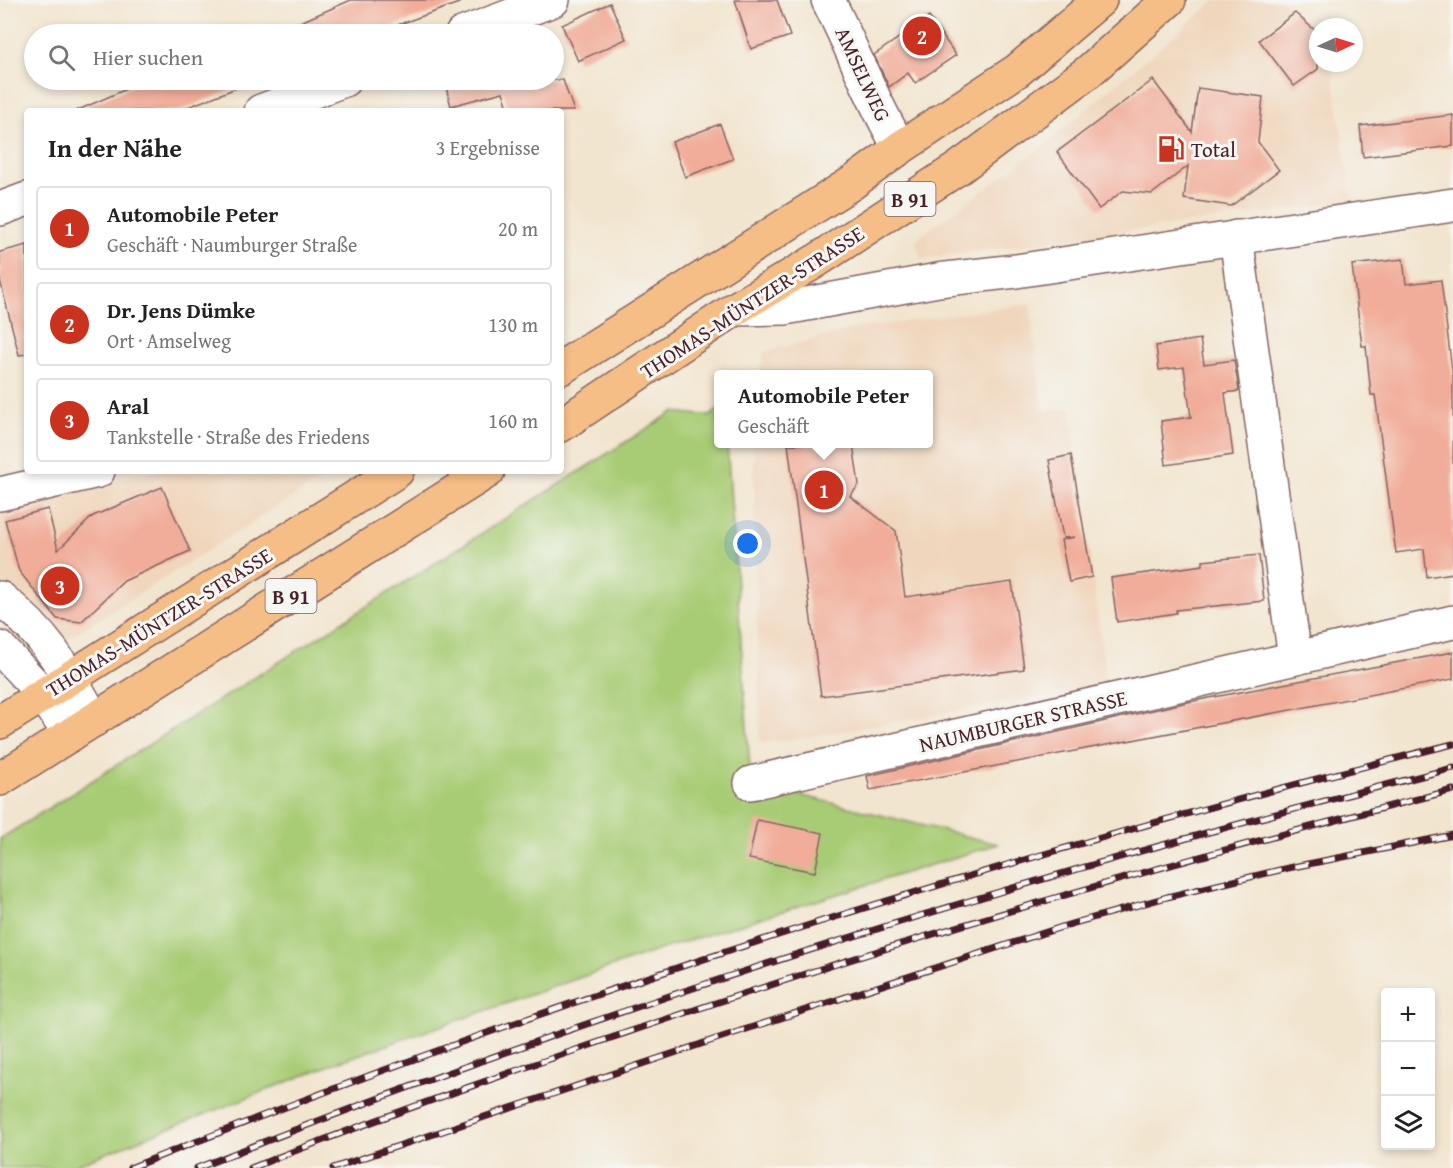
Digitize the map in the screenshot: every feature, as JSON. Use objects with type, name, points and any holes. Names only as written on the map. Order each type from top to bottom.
[{"type":"main road","name":"B 91","points":[[564,366],[852,183],[893,137],[1018,70],[1100,0]]},
{"type":"main road","name":"THOMAS-MÜNTZER-STRASSE","points":[[564,423],[735,309],[816,261],[960,167],[1088,72],[1169,0]]},
{"type":"main road","name":"THOMAS-MÜNTZER-STRASSE","points":[[0,722],[392,474]]},
{"type":"main road","name":"B 91","points":[[0,779],[483,474]]},
{"type":"street","points":[[489,24],[553,0]]},
{"type":"street","name":"AMSELWEG","points":[[828,0],[850,42],[893,137]]},
{"type":"street","points":[[269,108],[317,90]]},
{"type":"street","points":[[0,209],[24,200]]},
{"type":"street","points":[[735,309],[785,308],[938,280],[1016,271],[1453,206]]},
{"type":"street","points":[[1236,237],[1295,658]]},
{"type":"street","points":[[0,494],[85,474]]},
{"type":"street","points":[[0,598],[42,637],[57,656],[57,687]]},
{"type":"street","name":"NAUMBURGER STRASSE","points":[[751,783],[1453,622]]},
{"type":"street","points":[[0,648],[57,687],[82,728]]},
{"type":"shaded area","points":[[1216,0],[1281,0],[1309,25],[1309,72],[1332,72],[1352,201],[921,259],[915,240],[1037,151]]},
{"type":"shaded area","points":[[1030,304],[1043,410],[1070,408],[1107,685],[784,741],[760,743],[753,448],[933,448],[933,370],[761,370],[764,352],[857,328]]},
{"type":"shaded area","points":[[141,474],[329,474],[66,640],[20,597],[0,582],[0,509]]},
{"type":"green space","points":[[673,412],[710,416],[714,413],[714,448],[727,448],[751,783],[998,844],[665,948],[338,1062],[68,1168],[0,1168],[0,839]]},
{"type":"building","points":[[351,0],[458,0],[459,3],[400,24],[296,24]]},
{"type":"building","points":[[735,0],[777,0],[790,36],[751,49]]},
{"type":"building","points":[[610,3],[626,39],[578,61],[564,30],[564,24]]},
{"type":"building","points":[[1295,13],[1309,25],[1309,72],[1314,72],[1294,86],[1259,40]]},
{"type":"building","points":[[929,17],[956,55],[915,83],[908,73],[889,87],[874,55]]},
{"type":"building","points":[[1153,80],[1192,132],[1198,88],[1263,97],[1258,142],[1279,170],[1231,206],[1184,199],[1188,166],[1152,194],[1123,191],[1099,209],[1057,152]]},
{"type":"building","points":[[564,83],[574,111],[564,111],[564,108],[508,108],[503,92],[451,106],[447,90],[564,90]]},
{"type":"building","points":[[124,90],[231,90],[186,108],[83,108]]},
{"type":"building","points":[[1453,115],[1453,146],[1363,157],[1360,126]]},
{"type":"building","points":[[720,124],[733,159],[685,177],[672,142]]},
{"type":"building","points":[[24,246],[24,354],[19,355],[0,280],[0,252]]},
{"type":"building","points":[[1403,259],[1406,284],[1441,280],[1453,379],[1453,573],[1427,577],[1424,549],[1396,553],[1375,395],[1371,395],[1366,346],[1362,346],[1352,265]]},
{"type":"building","points":[[1200,339],[1204,364],[1234,360],[1239,391],[1225,393],[1233,455],[1166,465],[1161,421],[1191,417],[1184,367],[1159,370],[1156,346]]},
{"type":"building","points":[[789,448],[854,448],[859,485],[850,496],[896,531],[905,597],[1012,582],[1024,669],[821,696]]},
{"type":"building","points":[[1071,455],[1092,577],[1069,582],[1061,540],[1075,537],[1063,538],[1049,460]]},
{"type":"building","points":[[162,487],[190,551],[124,581],[81,622],[57,619],[19,571],[5,520],[48,509],[58,550],[93,516]]},
{"type":"building","points":[[1259,555],[1264,601],[1176,610],[1176,613],[1117,622],[1111,578],[1203,565],[1203,561]]},
{"type":"building","points":[[1453,652],[1453,679],[870,790],[867,776],[1188,702]]},
{"type":"building","points":[[757,820],[823,833],[815,872],[749,859]]},
{"type":"railway","points":[[130,1168],[455,1045],[619,987],[784,933],[1117,833],[1453,744]]},
{"type":"railway","points":[[197,1168],[506,1052],[819,947],[1135,853],[1453,768]]},
{"type":"railway","points":[[251,1168],[492,1079],[682,1014],[900,944],[1231,848],[1453,790]]},
{"type":"railway","points":[[333,1168],[716,1039],[1071,924],[1167,897],[1288,868],[1453,835]]},
{"type":"place","name":"Dr. Jens Dümke","points":[[922,36]]},
{"type":"place","name":"Total","points":[[1171,149]]},
{"type":"place","name":"Automobile Peter","points":[[824,490]]},
{"type":"place","name":"Aral","points":[[60,586]]}]
